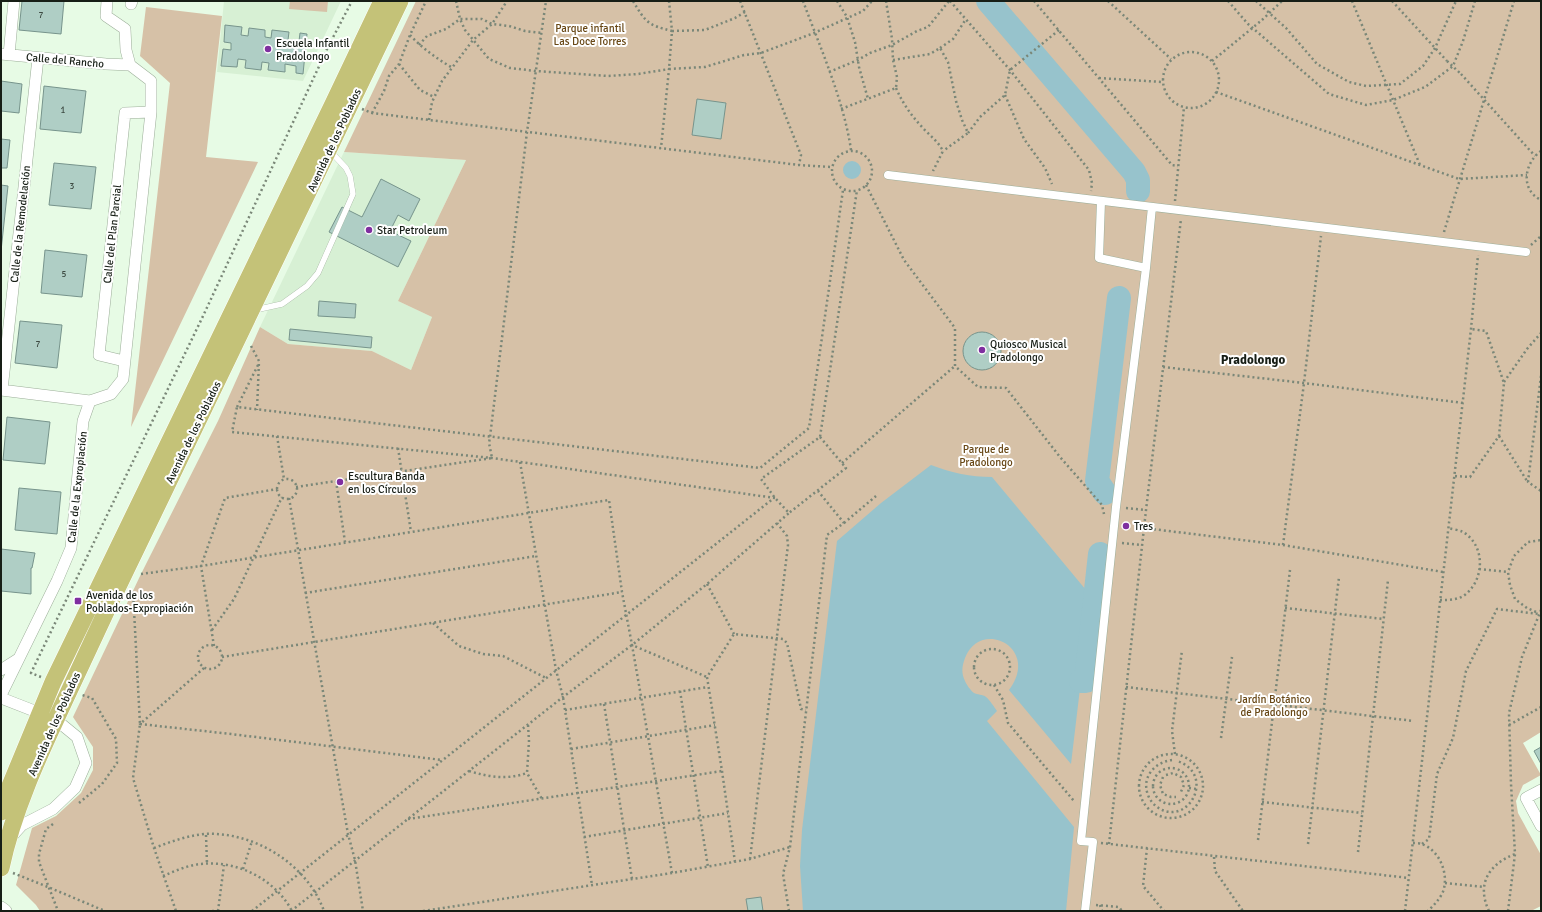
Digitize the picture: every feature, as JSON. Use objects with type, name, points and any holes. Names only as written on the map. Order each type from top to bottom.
[{"type":"main road","name":"Avenida de los Poblados","points":[[4,870],[7,840],[25,790],[48,716],[56,675],[382,1]]},
{"type":"main road","name":"Avenida de los Poblados","points":[[1,812],[4,792],[48,716],[119,584],[400,1]]},
{"type":"street","points":[[5,54],[14,1]]},
{"type":"street","points":[[2,390],[90,401],[111,394],[123,379],[151,112],[151,81],[130,65],[126,50],[125,29],[106,16],[107,1]]},
{"type":"street","name":"Calle del Rancho","points":[[5,54],[130,65]]},
{"type":"street","name":"Calle de la Remodelación","points":[[2,390],[38,58]]},
{"type":"street","name":"Calle del Plan Parcial","points":[[124,360],[99,355],[125,113],[151,112]]},
{"type":"street","points":[[888,175],[1526,252]]},
{"type":"street","points":[[1101,201],[1099,258],[1146,268]]},
{"type":"street","points":[[1085,907],[1093,842],[1081,841],[1116,507],[1146,268],[1152,207]]},
{"type":"street","name":"Calle de la Expropiación","points":[[1,697],[18,659],[54,588],[71,548],[83,421],[90,401]]},
{"type":"street","points":[[1,670],[18,659]]},
{"type":"street","points":[[1,697],[48,716],[77,737],[86,763],[75,788],[53,809],[22,825],[7,840]]},
{"type":"street","points":[[4,792],[25,790]]},
{"type":"street","points":[[1541,790],[1526,798],[1541,826]]},
{"type":"street","points":[[1,908],[5,911]]},
{"type":"lane","points":[[252,310],[282,304],[307,286],[318,273],[353,194],[350,176],[346,168],[329,150]]},
{"type":"path","points":[[372,113],[384,91],[389,76],[399,64],[410,35],[426,1]]},
{"type":"path","points":[[456,1],[460,18],[465,30],[489,59],[510,68],[608,76],[638,74],[669,69],[706,67],[744,56],[761,53],[814,33],[863,11],[872,1]]},
{"type":"path","points":[[429,120],[434,97],[451,67],[474,40],[492,24],[507,1]]},
{"type":"path","points":[[492,458],[489,443],[527,132],[546,1]]},
{"type":"path","points":[[633,1],[643,18],[654,27],[672,31],[705,30],[735,18],[745,12]]},
{"type":"path","points":[[662,148],[672,31],[669,1]]},
{"type":"path","points":[[740,1],[801,155],[799,165]]},
{"type":"path","points":[[803,1],[841,109],[849,135],[851,150]]},
{"type":"path","points":[[837,1],[847,17],[855,42],[868,99]]},
{"type":"path","points":[[886,1],[893,60],[897,77],[896,88],[904,106],[940,145],[943,151]]},
{"type":"path","points":[[829,72],[858,60],[870,53],[892,45],[928,27],[950,1],[1010,70],[1089,170],[1092,183],[1090,199]]},
{"type":"path","points":[[1034,1],[1172,165],[1178,166]]},
{"type":"path","points":[[1108,1],[1171,59]]},
{"type":"path","points":[[1228,1],[1248,24],[1329,94],[1366,105],[1393,100],[1425,87],[1452,66],[1463,41],[1476,1]]},
{"type":"path","points":[[1256,1],[1286,28],[1317,64],[1348,82],[1366,86],[1400,84],[1423,66],[1435,48],[1456,1]]},
{"type":"path","points":[[1212,61],[1262,20],[1282,1]]},
{"type":"path","points":[[1352,1],[1420,165]]},
{"type":"path","points":[[1392,1],[1461,74],[1535,156]]},
{"type":"path","points":[[1441,242],[1514,1]]},
{"type":"path","points":[[419,45],[427,36],[446,29],[460,18],[482,19],[492,24],[542,33]]},
{"type":"path","points":[[893,60],[930,54],[953,38],[966,19]]},
{"type":"path","points":[[1054,195],[1052,182],[1045,168],[1024,139],[1006,95],[1010,70],[1059,30]]},
{"type":"path","points":[[410,35],[419,45],[434,57],[451,67]]},
{"type":"path","points":[[940,48],[948,62],[956,101],[968,133]]},
{"type":"path","points":[[1196,52],[1205,55],[1212,61],[1216,68],[1218,84],[1216,92],[1210,100],[1203,105],[1194,108],[1176,104],[1169,98],[1164,90],[1162,82],[1163,73],[1171,59],[1183,53],[1196,52]]},
{"type":"path","points":[[399,64],[420,90],[434,97]]},
{"type":"path","points":[[1099,78],[1162,82]]},
{"type":"path","points":[[841,109],[896,88]]},
{"type":"path","points":[[1216,92],[1459,179],[1526,175]]},
{"type":"path","points":[[929,180],[943,151],[968,133],[980,117],[1006,95]]},
{"type":"path","points":[[365,103],[362,110],[372,113],[799,165],[831,167]]},
{"type":"path","points":[[1184,107],[1178,166],[1178,210],[1163,367],[1108,844],[1409,878]]},
{"type":"path","points":[[851,150],[858,151],[869,159],[872,172],[866,185],[857,190],[850,191],[843,190],[836,184],[832,176],[831,167],[835,159],[842,152],[851,150]]},
{"type":"path","points":[[1541,151],[1535,156],[1526,175],[1531,192],[1541,200]]},
{"type":"path","points":[[866,185],[904,260],[955,328],[955,366],[978,387],[1006,388],[1060,457],[1102,505],[1106,520]]},
{"type":"path","points":[[237,408],[760,468],[810,428],[843,190]]},
{"type":"path","points":[[789,513],[774,498],[761,479],[820,437],[857,190]]},
{"type":"path","points":[[1283,545],[1322,227]]},
{"type":"path","points":[[1405,911],[1455,476],[1479,247]]},
{"type":"path","points":[[1455,476],[1470,477],[1499,436],[1504,383],[1486,331],[1471,329]]},
{"type":"path","points":[[1504,383],[1527,349],[1541,333]]},
{"type":"path","points":[[238,339],[251,346],[259,361],[257,410]]},
{"type":"path","points":[[259,361],[237,408],[232,432],[492,458],[774,498]]},
{"type":"path","points":[[842,463],[955,366]]},
{"type":"path","points":[[1163,367],[1463,403]]},
{"type":"path","points":[[1528,482],[1541,376]]},
{"type":"path","points":[[277,436],[284,479]]},
{"type":"path","points":[[1499,436],[1528,482],[1541,491]]},
{"type":"path","points":[[163,876],[182,868],[207,864],[224,864],[243,869],[259,876],[277,891],[289,904],[292,911],[314,892],[562,697],[632,645],[707,584],[789,513],[846,468],[820,437]]},
{"type":"path","points":[[398,448],[411,532]]},
{"type":"path","points":[[296,487],[492,458]]},
{"type":"path","points":[[520,462],[562,697],[592,886]]},
{"type":"path","points":[[284,479],[293,481],[296,487],[296,493],[289,498],[282,497],[277,490],[279,483],[284,479]]},
{"type":"path","points":[[336,481],[345,542]]},
{"type":"path","points":[[214,646],[201,566],[225,498],[277,490]]},
{"type":"path","points":[[818,491],[844,523]]},
{"type":"path","points":[[789,911],[783,874],[790,847],[828,535],[876,496]]},
{"type":"path","points":[[212,630],[234,599],[282,497]]},
{"type":"path","points":[[289,498],[332,746],[348,834],[355,860],[363,911]]},
{"type":"path","points":[[252,911],[774,498]]},
{"type":"path","points":[[141,574],[254,558],[609,500],[622,592],[672,873]]},
{"type":"path","points":[[1116,507],[1146,510]]},
{"type":"path","points":[[750,859],[788,545],[788,536],[777,523]]},
{"type":"path","points":[[1144,528],[1283,545],[1443,572]]},
{"type":"path","points":[[1440,600],[1454,600],[1466,594],[1478,577],[1480,561],[1474,542],[1462,532],[1448,528]]},
{"type":"path","points":[[1539,614],[1527,608],[1515,598],[1510,585],[1508,572],[1514,556],[1528,542],[1541,540]]},
{"type":"path","points":[[1113,542],[1142,545]]},
{"type":"path","points":[[305,593],[536,556]]},
{"type":"path","points":[[1479,569],[1508,572]]},
{"type":"path","points":[[1258,840],[1290,570]]},
{"type":"path","points":[[1308,844],[1339,576]]},
{"type":"path","points":[[1358,852],[1388,580]]},
{"type":"path","points":[[707,584],[734,634]]},
{"type":"path","points":[[133,591],[140,724],[133,778],[163,876],[176,911]]},
{"type":"path","points":[[222,657],[622,592]]},
{"type":"path","points":[[1285,608],[1384,619]]},
{"type":"path","points":[[1422,844],[1429,839],[1437,774],[1453,738],[1466,671],[1497,609],[1539,614]]},
{"type":"path","points":[[1508,911],[1515,854],[1509,713],[1522,656],[1541,610]]},
{"type":"path","points":[[433,623],[459,646],[483,654],[503,656],[546,678]]},
{"type":"path","points":[[734,634],[783,639],[787,643],[801,709],[806,710]]},
{"type":"path","points":[[734,634],[707,677],[735,862]]},
{"type":"path","points":[[632,645],[707,677]]},
{"type":"path","points":[[206,646],[214,646],[220,651],[222,657],[219,665],[216,668],[204,668],[199,662],[198,658],[200,651],[206,646]]},
{"type":"path","points":[[994,685],[1005,680],[1010,669],[1010,662],[1003,652],[992,648],[981,652],[976,656],[974,668],[975,674],[982,683],[994,685],[1003,700],[1008,723],[1077,805],[1085,806]]},
{"type":"path","points":[[1175,754],[1172,731],[1182,650]]},
{"type":"path","points":[[1221,738],[1232,657]]},
{"type":"path","points":[[140,724],[204,668]]},
{"type":"path","points":[[564,710],[708,687]]},
{"type":"path","points":[[1126,687],[1414,721]]},
{"type":"path","points":[[680,691],[708,867]]},
{"type":"path","points":[[604,704],[632,879]]},
{"type":"path","points":[[1509,725],[1541,707]]},
{"type":"path","points":[[140,724],[442,760]]},
{"type":"path","points":[[528,724],[529,741],[527,773],[542,799]]},
{"type":"path","points":[[570,750],[714,725]]},
{"type":"path","points":[[1175,754],[1189,759],[1195,764],[1202,777],[1203,784],[1200,799],[1191,811],[1178,817],[1164,817],[1157,814],[1146,805],[1142,799],[1140,784],[1144,770],[1152,761],[1160,756],[1175,754]]},
{"type":"path","points":[[1172,760],[1160,763],[1151,770],[1147,781],[1146,788],[1152,802],[1162,810],[1175,811],[1187,806],[1195,795],[1197,789],[1196,777],[1189,768],[1177,761]]},
{"type":"path","points":[[1152,761],[1156,766]]},
{"type":"path","points":[[1189,768],[1195,764]]},
{"type":"path","points":[[1173,767],[1173,773]]},
{"type":"path","points":[[1173,767],[1184,772],[1189,782],[1189,788],[1184,798],[1180,802],[1168,804],[1158,799],[1154,794],[1153,783],[1154,777],[1162,769],[1173,767]]},
{"type":"path","points":[[469,771],[500,778],[516,777],[527,773]]},
{"type":"path","points":[[407,819],[722,771]]},
{"type":"path","points":[[1176,797],[1163,794],[1160,790],[1160,781],[1164,776],[1173,773],[1183,781],[1184,785],[1180,794]]},
{"type":"path","points":[[1147,781],[1153,783]]},
{"type":"path","points":[[1189,788],[1197,789]]},
{"type":"path","points":[[1168,804],[1171,797]]},
{"type":"path","points":[[1146,805],[1152,802]]},
{"type":"path","points":[[1262,802],[1362,813]]},
{"type":"path","points":[[1187,806],[1191,811]]},
{"type":"path","points":[[584,837],[728,813]]},
{"type":"path","points":[[154,848],[181,838],[206,834],[229,836],[252,841],[273,852],[293,866],[309,883],[324,911]]},
{"type":"path","points":[[206,834],[207,864]]},
{"type":"path","points":[[243,869],[252,841]]},
{"type":"path","points":[[1413,843],[1422,844],[1432,850],[1440,859],[1444,870],[1445,883],[1442,893],[1436,904],[1428,911]]},
{"type":"path","points":[[423,911],[708,867],[750,859],[790,847]]},
{"type":"path","points":[[1147,848],[1143,886],[1164,911]]},
{"type":"path","points":[[1489,911],[1484,899],[1484,887],[1487,876],[1494,866],[1503,858],[1515,854]]},
{"type":"path","points":[[1214,857],[1215,871],[1243,911]]},
{"type":"path","points":[[218,911],[224,864]]},
{"type":"path","points":[[4,870],[48,886],[105,911]]},
{"type":"path","points":[[1445,883],[1484,887]]},
{"type":"path","points":[[1085,907],[1100,905],[1119,907],[1122,911]]},
{"type":"path","points":[[1100,905],[1102,911]]},
{"type":"shaded area","name":"Escuela Infantil Pradolongo","points":[[224,1],[341,1],[303,81],[217,72]]},
{"type":"shaded area","name":"Star Petroleum","points":[[344,152],[466,160],[398,301],[432,317],[411,370],[372,351],[288,344],[260,327]]},
{"type":"green space","points":[[290,1],[328,1],[327,12],[289,9]]},
{"type":"green space","name":"Parque de Pradolongo","points":[[416,1],[1541,1],[1541,732],[1523,743],[1541,775],[1523,785],[1516,801],[1518,813],[1541,855],[1541,906],[1531,911],[40,911],[16,885],[32,828],[56,816],[81,793],[93,770],[93,747],[73,717],[141,574],[218,421],[260,327],[288,344],[372,351],[411,370],[432,317],[398,301],[466,160],[344,152]]},
{"type":"green space","points":[[146,7],[222,16],[206,157],[258,162],[131,427],[170,83],[140,56]]},
{"type":"water","points":[[848,161],[856,161],[861,166],[859,177],[856,179],[848,179],[843,174],[843,166]]},
{"type":"water","points":[[931,465],[961,474],[992,477],[1091,596],[1071,764],[1009,690],[1017,675],[1018,661],[1013,650],[1005,643],[994,639],[983,640],[973,646],[965,658],[962,670],[966,684],[970,689],[975,694],[986,697],[997,711],[987,721],[1074,827],[1066,911],[803,911],[800,866],[802,830],[837,541],[881,503]]},
{"type":"building","points":[[22,1],[64,1],[61,34],[19,30]]},
{"type":"building","points":[[225,25],[242,27],[241,35],[248,36],[249,28],[265,30],[265,37],[271,38],[272,30],[289,32],[288,40],[299,41],[300,33],[307,34],[303,74],[296,73],[296,66],[285,64],[285,72],[268,70],[269,63],[262,62],[261,70],[245,68],[246,60],[238,59],[237,67],[221,66],[223,49],[231,50],[231,43],[224,42]]},
{"type":"building","points":[[1,81],[22,84],[19,113],[1,111]]},
{"type":"building","points":[[44,86],[86,91],[81,133],[40,129]]},
{"type":"building","points":[[697,99],[726,103],[721,139],[692,135]]},
{"type":"building","points":[[1,139],[10,140],[7,168],[1,168]]},
{"type":"building","points":[[54,163],[96,167],[91,209],[49,205]]},
{"type":"building","points":[[381,179],[420,199],[409,221],[398,215],[390,231],[411,241],[398,267],[329,232],[342,207],[362,217]]},
{"type":"building","points":[[1,185],[8,186],[1,251]]},
{"type":"building","points":[[45,250],[87,255],[82,297],[41,293]]},
{"type":"building","points":[[319,301],[356,304],[355,318],[318,316]]},
{"type":"building","points":[[20,321],[62,325],[57,368],[15,363]]},
{"type":"building","points":[[290,329],[372,337],[371,348],[289,340]]},
{"type":"building","name":"Quiosco Musical Pradolongo","points":[[978,332],[986,332],[993,335],[998,340],[1001,351],[998,362],[993,367],[986,370],[978,370],[971,367],[966,362],[963,355],[963,347],[966,340],[971,335]]},
{"type":"building","points":[[7,417],[50,422],[45,464],[3,460]]},
{"type":"building","points":[[19,488],[61,492],[57,534],[15,530]]},
{"type":"building","points":[[1,549],[35,553],[31,568],[31,594],[1,591]]},
{"type":"building","points":[[1541,747],[1541,764],[1534,751]]},
{"type":"building","points":[[761,897],[763,911],[748,911],[746,899]]},
{"type":"waterway","points":[[988,1],[1134,172],[1138,180],[1138,191]]},
{"type":"waterway","points":[[1105,493],[1097,481],[1119,298]]},
{"type":"waterway","points":[[1081,681],[1086,681],[1100,554]]},
{"type":"place","name":"Escuela Infantil Pradolongo","points":[[268,49]]},
{"type":"place","name":"Star Petroleum","points":[[369,230]]},
{"type":"place","name":"Quiosco Musical Pradolongo","points":[[982,350]]},
{"type":"place","name":"Escultura Banda en los Círculos","points":[[340,482]]},
{"type":"place","name":"Tres","points":[[1126,526]]},
{"type":"place","name":"Avenida de los Poblados-Expropiación","points":[[78,601]]},
{"type":"district","name":"Pradolongo","points":[[1253,359]]},
{"type":"park label","name":"Parque infantil Las Doce Torres","points":[[590,34]]},
{"type":"park label","name":"Jardín Botánico de Pradolongo","points":[[1274,705]]}]
